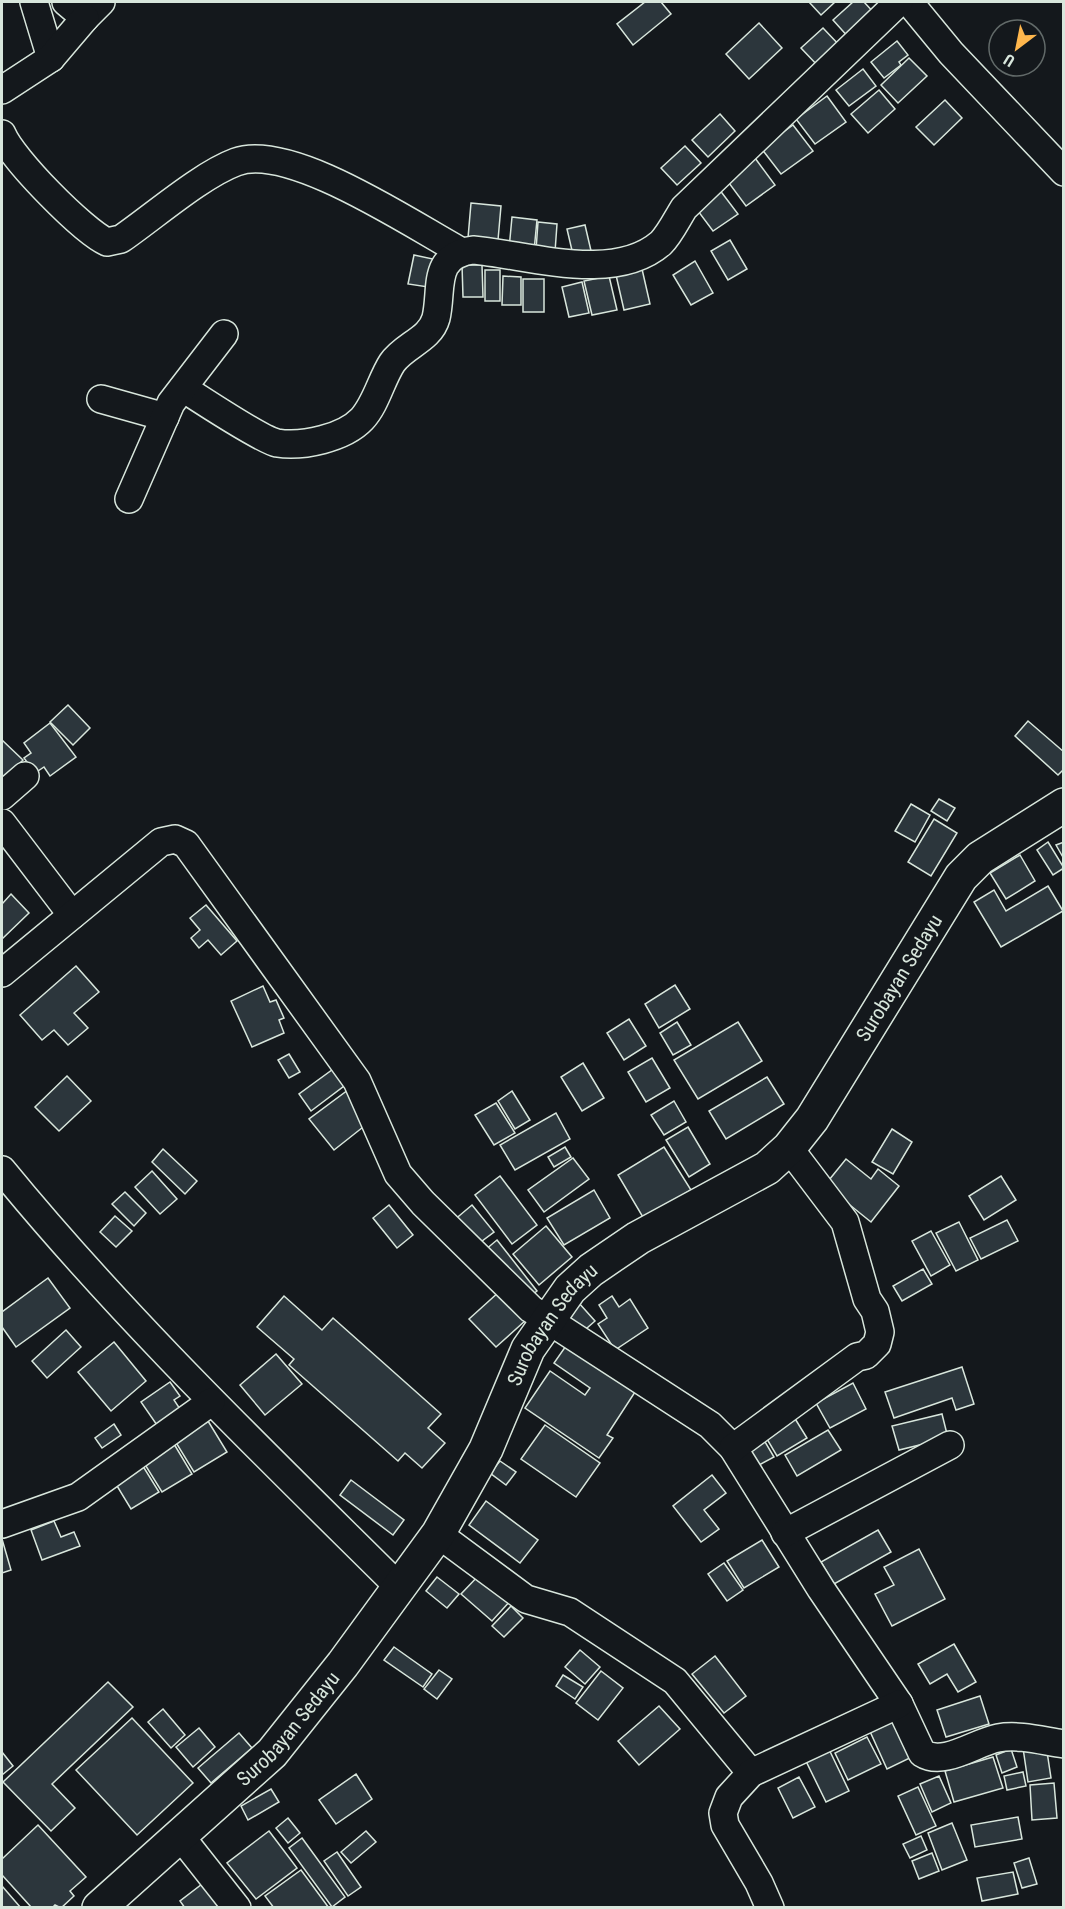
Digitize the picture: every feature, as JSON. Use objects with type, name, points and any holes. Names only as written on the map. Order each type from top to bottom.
[{"type":"main road","name":"Surobayan Sedayu","points":[[99,1908],[181,1837],[272,1753],[400,1588],[438,1534],[472,1477],[528,1349],[570,1289],[591,1270],[638,1238],[767,1168],[789,1148],[812,1119],[961,877],[980,858],[1064,805]]},
{"type":"street","points":[[34,2],[51,58]]},
{"type":"street","points":[[2,134],[12,152],[81,223],[107,242],[121,239],[215,173],[235,163],[264,159],[299,166],[329,179],[462,252],[493,252],[600,266],[634,259],[662,242],[684,208],[899,2]]},
{"type":"street","points":[[909,2],[951,53],[1064,172]]},
{"type":"street","points":[[2,90],[51,58],[84,7]]},
{"type":"street","points":[[183,388],[275,443],[299,443],[351,429],[364,417],[394,360],[430,331],[436,318],[438,284],[442,270],[451,259],[462,252]]},
{"type":"street","points":[[129,499],[171,403],[224,334]]},
{"type":"street","points":[[101,399],[165,417]]},
{"type":"street","points":[[2,796],[25,776]]},
{"type":"street","points":[[2,823],[72,915]]},
{"type":"street","points":[[2,973],[161,842],[175,839],[186,844],[357,1081],[398,1174],[531,1309],[546,1321],[710,1425],[733,1448],[785,1533],[898,1704],[919,1748],[928,1757],[947,1756],[983,1741],[1009,1736],[1064,1744]]},
{"type":"street","points":[[733,1448],[857,1357],[874,1349],[880,1338],[875,1311],[867,1299],[845,1222],[789,1148]]},
{"type":"street","points":[[2,1170],[64,1245],[211,1402],[400,1588]]},
{"type":"street","points":[[2,1524],[78,1497],[211,1402]]},
{"type":"street","points":[[785,1533],[950,1444]]},
{"type":"street","points":[[438,1534],[526,1599],[570,1612],[675,1681],[751,1773]]},
{"type":"street","points":[[770,1908],[759,1882],[725,1825],[723,1813],[729,1797],[751,1773],[898,1704]]},
{"type":"street","points":[[181,1837],[237,1908]]},
{"type":"building","points":[[645,2],[661,2],[671,14],[633,45],[617,24]]},
{"type":"building","points":[[809,2],[835,2],[821,15]]},
{"type":"building","points":[[853,2],[864,2],[876,15],[850,39],[833,20]]},
{"type":"building","points":[[759,23],[782,48],[749,79],[726,54]]},
{"type":"building","points":[[823,28],[841,47],[819,67],[801,48]]},
{"type":"building","points":[[897,41],[908,55],[899,62],[901,65],[884,78],[871,62]]},
{"type":"building","points":[[909,58],[927,76],[898,103],[881,85]]},
{"type":"building","points":[[863,69],[876,86],[849,106],[836,90]]},
{"type":"building","points":[[879,90],[895,109],[868,133],[851,114]]},
{"type":"building","points":[[827,96],[846,122],[815,144],[796,119]]},
{"type":"building","points":[[945,100],[962,118],[934,145],[916,127]]},
{"type":"building","points":[[720,114],[735,131],[708,157],[692,140]]},
{"type":"building","points":[[793,125],[813,151],[781,174],[761,148]]},
{"type":"building","points":[[685,146],[701,163],[677,185],[661,168]]},
{"type":"building","points":[[755,158],[775,185],[746,206],[726,179]]},
{"type":"building","points":[[719,189],[738,214],[713,231],[695,207]]},
{"type":"building","points":[[471,203],[501,206],[498,240],[468,238]]},
{"type":"building","points":[[512,217],[537,220],[534,251],[509,249]]},
{"type":"building","points":[[538,222],[557,224],[555,252],[536,250]]},
{"type":"building","points":[[585,225],[592,255],[574,259],[567,229]]},
{"type":"building","points":[[730,240],[747,269],[728,280],[711,251]]},
{"type":"building","points":[[414,255],[433,259],[428,287],[408,284]]},
{"type":"building","points":[[695,261],[713,293],[691,305],[673,275]]},
{"type":"building","points":[[462,265],[482,265],[483,297],[463,297]]},
{"type":"building","points":[[642,269],[650,304],[624,310],[616,275]]},
{"type":"building","points":[[485,270],[500,270],[500,301],[485,301]]},
{"type":"building","points":[[503,276],[521,277],[521,305],[502,305]]},
{"type":"building","points":[[609,276],[617,310],[592,315],[584,281]]},
{"type":"building","points":[[523,279],[544,279],[544,312],[523,312]]},
{"type":"building","points":[[582,282],[589,313],[569,317],[562,287]]},
{"type":"building","points":[[68,705],[90,728],[73,745],[50,722]]},
{"type":"building","points":[[1028,721],[1064,752],[1064,769],[1058,775],[1015,736]]},
{"type":"building","points":[[50,723],[76,757],[50,776],[44,767],[35,773],[24,758],[31,753],[24,743]]},
{"type":"building","points":[[2,740],[23,760],[2,782]]},
{"type":"building","points":[[939,799],[955,808],[947,821],[931,811]]},
{"type":"building","points":[[911,804],[930,815],[915,842],[895,831]]},
{"type":"building","points":[[934,819],[957,833],[931,876],[908,862]]},
{"type":"building","points":[[1048,842],[1064,868],[1053,875],[1037,850]]},
{"type":"building","points":[[1064,842],[1064,859],[1056,845]]},
{"type":"building","points":[[1020,855],[1035,881],[1006,899],[990,873]]},
{"type":"building","points":[[1048,886],[1063,911],[1001,947],[974,902],[994,890],[1006,911]]},
{"type":"building","points":[[11,894],[29,913],[2,939],[2,904]]},
{"type":"building","points":[[206,905],[237,941],[221,955],[208,940],[199,948],[191,938],[200,930],[190,918]]},
{"type":"building","points":[[76,966],[99,992],[74,1013],[88,1028],[68,1045],[54,1030],[42,1040],[20,1015]]},
{"type":"building","points":[[675,985],[690,1009],[659,1028],[645,1004]]},
{"type":"building","points":[[263,986],[270,1002],[276,1000],[284,1018],[279,1020],[284,1033],[252,1047],[231,1001]]},
{"type":"building","points":[[629,1019],[646,1046],[624,1060],[607,1033]]},
{"type":"building","points":[[677,1022],[691,1045],[673,1055],[660,1033]]},
{"type":"building","points":[[738,1022],[762,1061],[698,1099],[674,1060]]},
{"type":"building","points":[[289,1054],[300,1072],[289,1078],[278,1060]]},
{"type":"building","points":[[652,1058],[670,1088],[646,1102],[628,1072]]},
{"type":"building","points":[[583,1063],[604,1098],[582,1111],[561,1077]]},
{"type":"building","points":[[336,1067],[348,1083],[311,1111],[299,1094]]},
{"type":"building","points":[[67,1076],[91,1101],[59,1131],[35,1107]]},
{"type":"building","points":[[767,1077],[784,1104],[726,1139],[709,1111]]},
{"type":"building","points":[[348,1090],[372,1120],[334,1150],[309,1119]]},
{"type":"building","points":[[512,1091],[530,1120],[515,1129],[498,1101]]},
{"type":"building","points":[[674,1101],[686,1122],[664,1135],[651,1115]]},
{"type":"building","points":[[496,1103],[515,1133],[494,1145],[475,1115]]},
{"type":"building","points":[[556,1113],[570,1139],[515,1170],[500,1145]]},
{"type":"building","points":[[688,1127],[710,1164],[689,1177],[666,1140]]},
{"type":"building","points":[[892,1129],[912,1142],[893,1174],[872,1162]]},
{"type":"building","points":[[565,1147],[571,1157],[554,1167],[548,1157]]},
{"type":"building","points":[[664,1147],[691,1190],[644,1219],[618,1175]]},
{"type":"building","points":[[163,1149],[197,1181],[185,1194],[152,1162]]},
{"type":"building","points":[[573,1158],[589,1179],[544,1212],[528,1190]]},
{"type":"building","points":[[846,1159],[871,1179],[878,1169],[899,1186],[871,1222],[825,1185]]},
{"type":"building","points":[[152,1171],[177,1199],[160,1214],[135,1187]]},
{"type":"building","points":[[500,1176],[537,1225],[512,1244],[475,1195]]},
{"type":"building","points":[[1001,1176],[1016,1200],[984,1220],[969,1196]]},
{"type":"building","points":[[594,1190],[610,1218],[564,1245],[547,1218]]},
{"type":"building","points":[[125,1192],[146,1213],[134,1226],[112,1204]]},
{"type":"building","points":[[389,1205],[413,1235],[397,1248],[373,1218]]},
{"type":"building","points":[[472,1205],[494,1232],[474,1247],[453,1221]]},
{"type":"building","points":[[115,1216],[132,1231],[116,1247],[100,1232]]},
{"type":"building","points":[[1007,1220],[1018,1241],[981,1259],[970,1238]]},
{"type":"building","points":[[959,1222],[978,1260],[956,1271],[936,1233]]},
{"type":"building","points":[[546,1226],[572,1257],[539,1285],[513,1254]]},
{"type":"building","points":[[931,1231],[950,1265],[931,1276],[912,1241]]},
{"type":"building","points":[[497,1240],[537,1291],[525,1301],[485,1250]]},
{"type":"building","points":[[923,1269],[932,1284],[902,1301],[893,1286]]},
{"type":"building","points":[[48,1278],[70,1308],[16,1347],[2,1327],[2,1312]]},
{"type":"building","points":[[500,1291],[526,1320],[496,1347],[469,1319]]},
{"type":"building","points":[[284,1296],[322,1330],[333,1318],[441,1414],[428,1428],[445,1443],[422,1468],[405,1453],[398,1461],[289,1365],[294,1359],[257,1327]]},
{"type":"building","points":[[612,1296],[619,1307],[630,1299],[648,1328],[615,1350],[598,1324],[607,1318],[599,1305]]},
{"type":"building","points":[[578,1302],[595,1321],[579,1335],[562,1316]]},
{"type":"building","points":[[66,1330],[81,1347],[47,1378],[32,1361]]},
{"type":"building","points":[[114,1342],[146,1381],[111,1411],[78,1372]]},
{"type":"building","points":[[568,1343],[637,1389],[607,1435],[613,1438],[599,1458],[525,1408],[550,1371],[585,1395],[590,1388],[554,1363]]},
{"type":"building","points":[[276,1354],[302,1384],[265,1415],[240,1385]]},
{"type":"building","points":[[962,1367],[974,1404],[956,1410],[952,1398],[894,1418],[885,1392]]},
{"type":"building","points":[[170,1382],[180,1396],[174,1400],[182,1412],[159,1428],[141,1402]]},
{"type":"building","points":[[853,1383],[866,1409],[830,1428],[816,1403]]},
{"type":"building","points":[[942,1414],[948,1438],[899,1450],[892,1426]]},
{"type":"building","points":[[794,1417],[807,1438],[777,1456],[764,1434]]},
{"type":"building","points":[[208,1421],[227,1452],[194,1472],[175,1441]]},
{"type":"building","points":[[114,1424],[121,1435],[102,1448],[95,1438]]},
{"type":"building","points":[[545,1425],[600,1463],[576,1497],[521,1459]]},
{"type":"building","points":[[828,1430],[841,1450],[797,1476],[785,1455]]},
{"type":"building","points":[[761,1435],[774,1457],[759,1465],[746,1444]]},
{"type":"building","points":[[174,1444],[192,1474],[162,1492],[144,1463]]},
{"type":"building","points":[[500,1461],[516,1472],[506,1485],[490,1473]]},
{"type":"building","points":[[141,1463],[159,1492],[131,1509],[114,1481]]},
{"type":"building","points":[[712,1475],[726,1493],[704,1510],[719,1529],[701,1542],[673,1506]]},
{"type":"building","points":[[351,1480],[404,1520],[393,1535],[340,1495]]},
{"type":"building","points":[[486,1501],[538,1540],[520,1563],[469,1525]]},
{"type":"building","points":[[54,1521],[61,1537],[74,1532],[80,1546],[42,1560],[31,1530]]},
{"type":"building","points":[[878,1530],[891,1552],[834,1584],[821,1562]]},
{"type":"building","points":[[2,1539],[11,1570],[2,1573]]},
{"type":"building","points":[[762,1540],[779,1567],[744,1588],[727,1561]]},
{"type":"building","points":[[919,1549],[945,1599],[892,1626],[875,1594],[894,1585],[884,1567]]},
{"type":"building","points":[[724,1563],[743,1590],[727,1601],[708,1574]]},
{"type":"building","points":[[481,1573],[511,1600],[492,1621],[461,1594]]},
{"type":"building","points":[[437,1577],[459,1594],[447,1608],[426,1591]]},
{"type":"building","points":[[511,1606],[523,1618],[504,1637],[492,1626]]},
{"type":"building","points":[[954,1644],[976,1682],[958,1692],[947,1674],[930,1684],[918,1664]]},
{"type":"building","points":[[394,1647],[432,1674],[423,1687],[384,1660]]},
{"type":"building","points":[[580,1650],[600,1667],[585,1684],[565,1667]]},
{"type":"building","points":[[715,1656],[746,1696],[724,1713],[692,1674]]},
{"type":"building","points":[[439,1670],[452,1679],[437,1699],[424,1689]]},
{"type":"building","points":[[601,1671],[623,1688],[598,1720],[576,1703]]},
{"type":"building","points":[[563,1675],[583,1687],[575,1699],[556,1686]]},
{"type":"building","points":[[108,1682],[133,1707],[52,1784],[75,1808],[51,1831],[3,1782]]},
{"type":"building","points":[[980,1696],[989,1724],[946,1737],[937,1710]]},
{"type":"building","points":[[659,1706],[680,1729],[639,1765],[618,1741]]},
{"type":"building","points":[[163,1709],[185,1735],[171,1748],[148,1722]]},
{"type":"building","points":[[895,1714],[914,1756],[887,1769],[868,1727]]},
{"type":"building","points":[[132,1718],[193,1783],[137,1835],[76,1770]]},
{"type":"building","points":[[199,1728],[215,1747],[193,1767],[176,1747]]},
{"type":"building","points":[[239,1733],[252,1748],[211,1783],[198,1768]]},
{"type":"building","points":[[867,1737],[881,1764],[848,1780],[835,1753]]},
{"type":"building","points":[[825,1741],[849,1791],[826,1802],[802,1753]]},
{"type":"building","points":[[1046,1745],[1051,1778],[1028,1782],[1023,1748]]},
{"type":"building","points":[[1011,1749],[1017,1767],[1002,1773],[996,1755]]},
{"type":"building","points":[[2,1752],[13,1766],[2,1775]]},
{"type":"building","points":[[993,1757],[1003,1788],[954,1802],[945,1771]]},
{"type":"building","points":[[1023,1772],[1026,1786],[1007,1790],[1004,1776]]},
{"type":"building","points":[[356,1774],[372,1799],[336,1824],[319,1800]]},
{"type":"building","points":[[939,1776],[951,1803],[932,1812],[920,1784]]},
{"type":"building","points":[[799,1777],[815,1807],[793,1818],[778,1788]]},
{"type":"building","points":[[1054,1783],[1057,1818],[1032,1820],[1030,1785]]},
{"type":"building","points":[[918,1787],[936,1826],[916,1835],[898,1796]]},
{"type":"building","points":[[271,1789],[279,1802],[248,1820],[241,1806]]},
{"type":"building","points":[[1018,1817],[1022,1839],[975,1847],[971,1825]]},
{"type":"building","points":[[288,1818],[300,1833],[288,1843],[276,1828]]},
{"type":"building","points":[[952,1823],[967,1860],[942,1870],[928,1833]]},
{"type":"building","points":[[38,1825],[86,1877],[70,1891],[74,1896],[61,1908],[55,1905],[52,1908],[32,1908],[2,1875],[2,1859]]},
{"type":"building","points":[[269,1831],[297,1868],[256,1899],[227,1863]]},
{"type":"building","points":[[366,1831],[376,1842],[351,1863],[341,1852]]},
{"type":"building","points":[[921,1836],[927,1850],[910,1858],[903,1844]]},
{"type":"building","points":[[302,1838],[345,1897],[332,1907],[289,1848]]},
{"type":"building","points":[[337,1852],[361,1887],[348,1896],[324,1861]]},
{"type":"building","points":[[932,1853],[939,1871],[919,1879],[912,1861]]},
{"type":"building","points":[[1029,1858],[1037,1884],[1022,1888],[1014,1863]]},
{"type":"building","points":[[301,1870],[329,1908],[274,1908],[265,1896]]},
{"type":"building","points":[[1013,1872],[1018,1894],[982,1901],[977,1878]]},
{"type":"building","points":[[206,1881],[227,1908],[185,1908],[180,1901]]},
{"type":"building","points":[[2,1886],[21,1908],[2,1908]]}]
